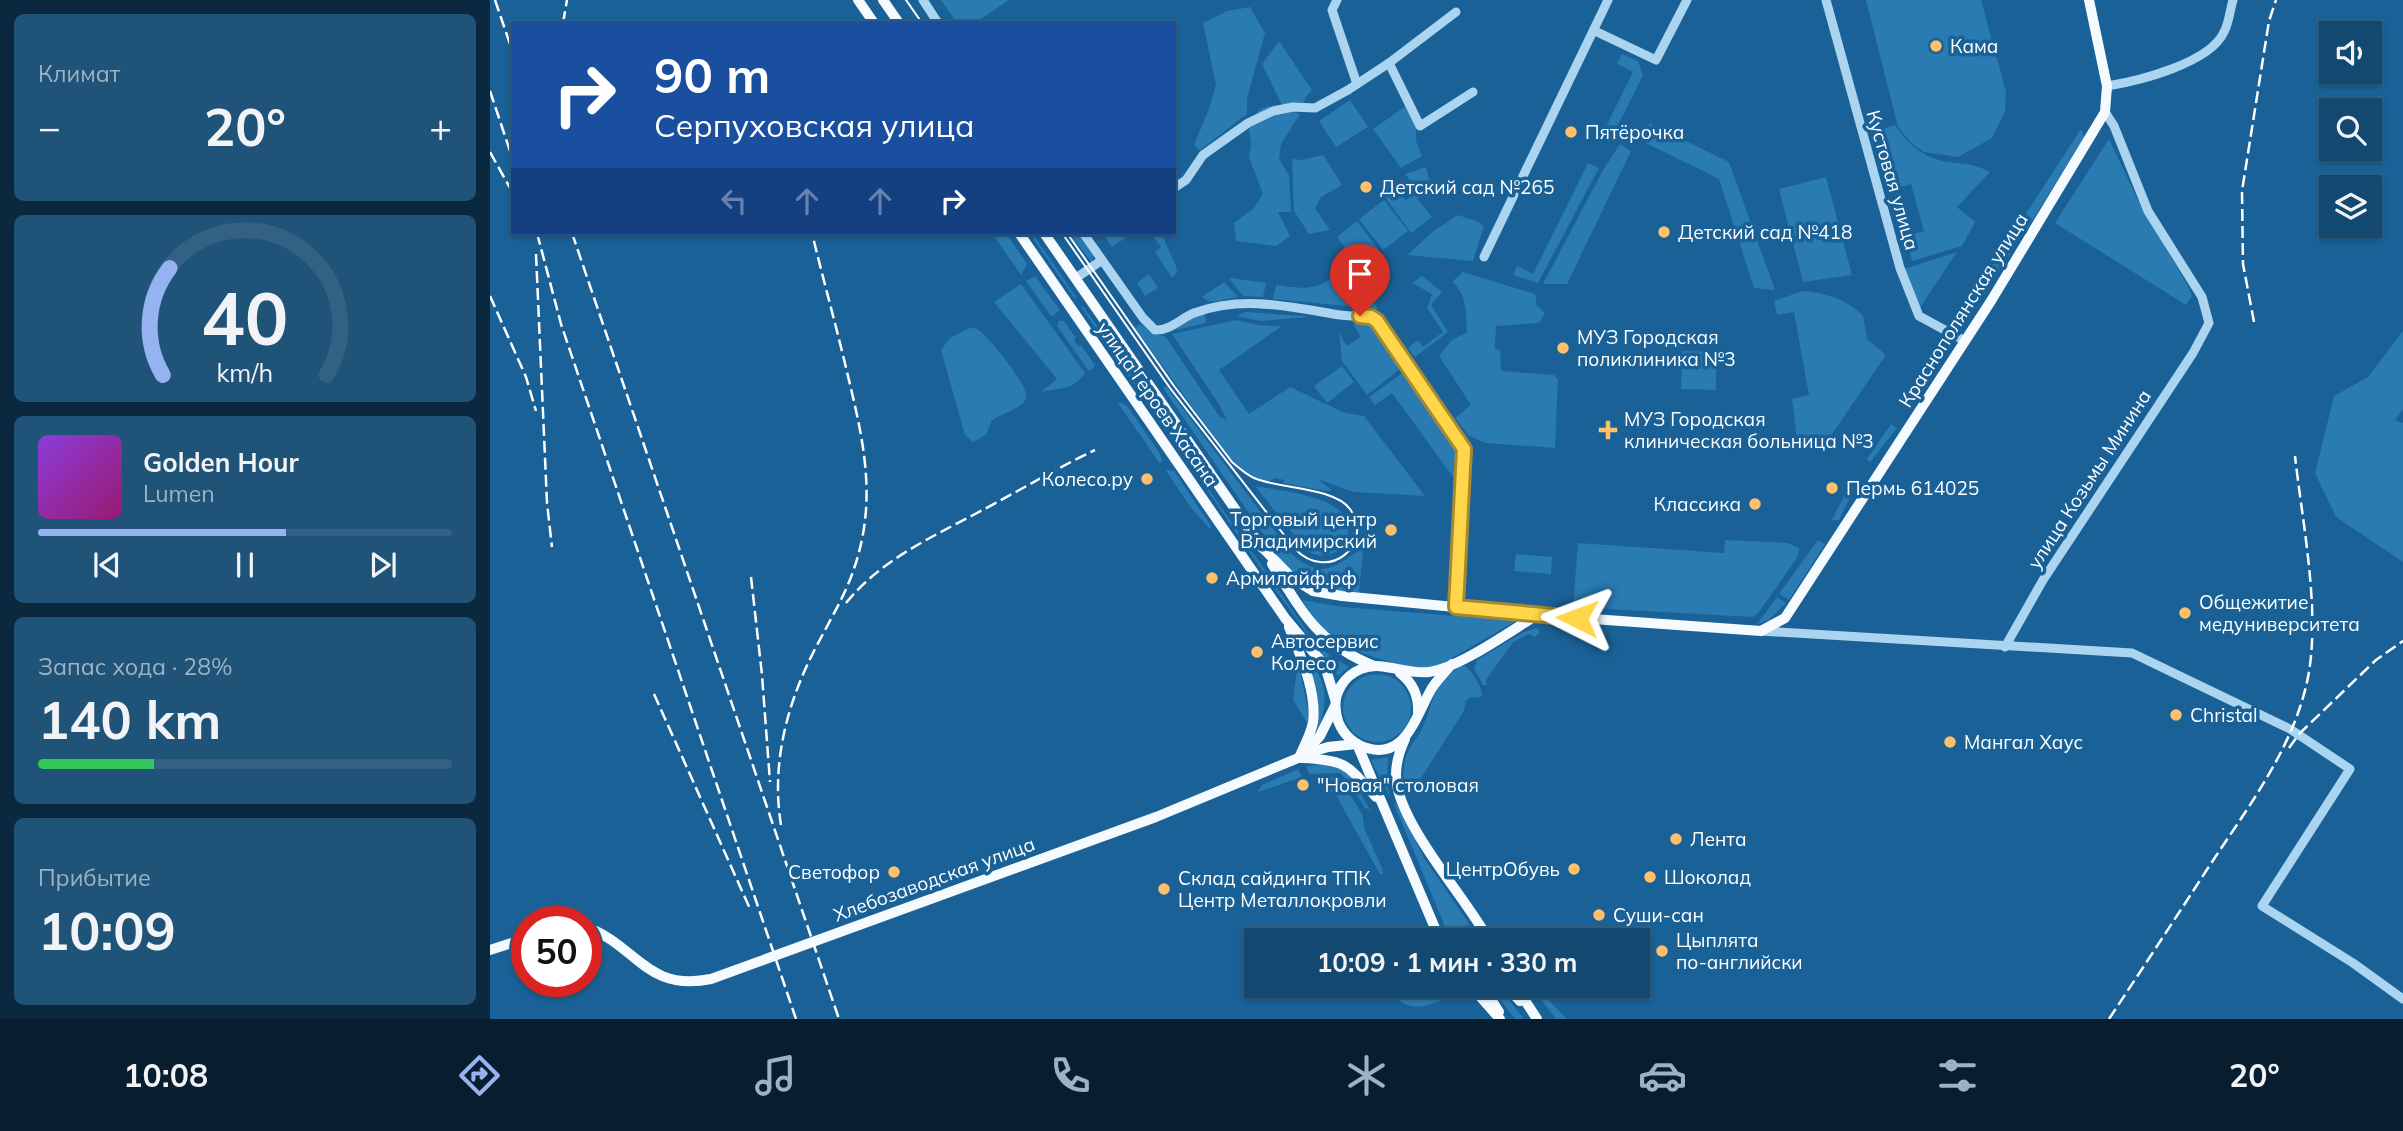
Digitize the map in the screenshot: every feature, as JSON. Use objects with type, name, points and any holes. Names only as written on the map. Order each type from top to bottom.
[{"type":"main road","points":[[858,0],[873,21]]},
{"type":"main road","points":[[883,0],[898,21]]},
{"type":"main road","name":"Краснополянская улица","points":[[1761,631],[1785,618],[1965,341],[2105,112],[2107,86],[2090,0]]},
{"type":"main road","name":"улица Героев Хасана","points":[[1020,235],[1285,618],[1325,666],[1335,703]]},
{"type":"main road","name":"улица Героев Хасана","points":[[1045,235],[1259,544],[1300,608],[1321,635],[1346,654],[1374,666]]},
{"type":"main road","points":[[1259,544],[1292,578],[1313,591],[1537,615],[1761,631]]},
{"type":"main road","points":[[1299,758],[1320,736],[1342,684],[1353,673],[1374,666],[1409,673],[1431,672],[1452,664],[1537,615]]},
{"type":"main road","points":[[1285,618],[1300,654],[1313,709],[1309,735],[1299,758]]},
{"type":"main road","points":[[1452,664],[1431,690],[1407,736],[1398,754],[1396,774],[1401,798],[1425,843],[1481,928]]},
{"type":"main road","points":[[1396,670],[1413,686],[1418,700],[1418,716]]},
{"type":"main road","points":[[1335,703],[1341,728],[1357,744],[1435,928]]},
{"type":"main road","points":[[1357,744],[1380,749],[1395,745],[1407,736]]},
{"type":"main road","name":"Хлебозаводская улица","points":[[602,935],[643,966],[662,976],[677,982],[711,979],[1156,817],[1328,747],[1357,744]]},
{"type":"main road","points":[[1299,758],[1323,758],[1341,762],[1349,767],[1383,805]]},
{"type":"main road","points":[[490,950],[511,943]]},
{"type":"main road","points":[[1482,998],[1502,1019]]},
{"type":"main road","points":[[1490,998],[1502,1019]]},
{"type":"main road","points":[[1518,998],[1534,1015]]},
{"type":"main road","points":[[1523,998],[1534,1015]]},
{"type":"street","points":[[923,0],[938,21]]},
{"type":"street","points":[[1337,0],[1332,10],[1357,84]]},
{"type":"street","points":[[1484,257],[1608,0]]},
{"type":"street","points":[[1595,31],[1656,60],[1687,0]]},
{"type":"street","name":"Кустовая улица","points":[[1826,0],[1900,268],[1919,316],[1965,341]]},
{"type":"street","points":[[2107,86],[2122,84],[2192,62],[2211,51],[2224,33],[2233,0]]},
{"type":"street","points":[[1176,187],[1186,180],[1209,150],[1248,123],[1273,111],[1293,107],[1315,108],[1389,63],[1456,12]]},
{"type":"street","points":[[1389,63],[1420,126],[1473,92]]},
{"type":"street","name":"улица Козьмы Минина","points":[[2005,647],[2043,580],[2193,353],[2209,323],[2202,298],[2148,211],[2114,126],[2105,112]]},
{"type":"street","points":[[1085,235],[1143,318],[1155,330],[1166,329],[1194,313],[1256,302],[1346,316],[1371,317],[1377,321],[1464,449],[1456,607]]},
{"type":"street","points":[[1076,278],[1102,260]]},
{"type":"street","points":[[1785,618],[1791,632]]},
{"type":"street","points":[[1761,631],[2132,653],[2290,729],[2350,769],[2262,906],[2353,963],[2403,999]]},
{"type":"shaded area","points":[[941,0],[1009,0],[978,21],[956,21]]},
{"type":"shaded area","name":"Кама","points":[[1866,0],[1981,0],[2006,92],[2005,112],[1992,138],[1958,157],[1924,152],[1911,143],[1898,127]]},
{"type":"shaded area","points":[[1250,7],[1265,33],[1247,98],[1247,114],[1200,150],[1194,145],[1216,85],[1203,23],[1227,11]]},
{"type":"shaded area","points":[[1279,41],[1312,90],[1304,103],[1283,107],[1262,64]]},
{"type":"shaded area","points":[[1622,54],[1638,61],[1643,75],[1612,137],[1603,133],[1633,72],[1617,64]]},
{"type":"shaded area","points":[[1350,100],[1368,127],[1336,147],[1319,121]]},
{"type":"shaded area","points":[[1268,106],[1300,114],[1281,144],[1279,159],[1289,175],[1291,212],[1278,212],[1290,236],[1276,246],[1236,241],[1234,223],[1253,209],[1263,194],[1249,158],[1249,130],[1259,110]]},
{"type":"shaded area","points":[[1406,106],[1416,127],[1416,141],[1422,156],[1401,168],[1373,129]]},
{"type":"shaded area","points":[[1649,123],[1729,162],[1775,290],[1754,288],[1719,179],[1646,143]]},
{"type":"shaded area","points":[[1895,125],[1923,154],[1947,162],[1974,165],[1990,172],[1957,207],[1975,222],[1962,246],[1912,261],[1906,236],[1924,231],[1911,184],[1894,189],[1875,131]]},
{"type":"shaded area","points":[[2081,129],[2084,137],[2027,229],[2019,237],[2012,235]]},
{"type":"shaded area","points":[[2109,139],[2138,200],[2189,288],[2192,296],[2186,305],[2055,223]]},
{"type":"shaded area","points":[[1620,144],[1631,151],[1567,284],[1543,284],[1603,170]]},
{"type":"shaded area","points":[[1323,155],[1342,185],[1321,197],[1315,208],[1330,230],[1309,234],[1294,211],[1292,159],[1301,160]]},
{"type":"shaded area","points":[[1588,163],[1599,168],[1538,283],[1513,275],[1517,266],[1533,274]]},
{"type":"shaded area","points":[[1426,167],[1432,192],[1417,199],[1432,217],[1411,233],[1385,197],[1398,191],[1406,201],[1411,193],[1406,186],[1411,182],[1405,174]]},
{"type":"shaded area","points":[[1826,177],[1852,275],[1803,282],[1779,189]]},
{"type":"shaded area","points":[[1384,200],[1408,231],[1383,250],[1359,219]]},
{"type":"shaded area","points":[[1458,215],[1484,226],[1473,261],[1407,255],[1435,230]]},
{"type":"shaded area","points":[[1357,221],[1383,256],[1363,272],[1337,237]]},
{"type":"shaded area","points":[[993,235],[1007,235],[1027,264],[1021,275]]},
{"type":"shaded area","points":[[1030,235],[1033,235],[1077,298],[1075,299]]},
{"type":"shaded area","points":[[1071,235],[1078,235],[1093,256],[1092,263]]},
{"type":"shaded area","points":[[1103,235],[1127,235],[1128,236],[1112,247]]},
{"type":"shaded area","points":[[1152,235],[1162,235],[1176,266],[1177,272],[1172,278],[1155,252],[1161,247]]},
{"type":"shaded area","points":[[2008,240],[2014,248],[1965,325],[1957,330],[1951,328]]},
{"type":"shaded area","points":[[1957,252],[1919,309],[1904,269]]},
{"type":"shaded area","points":[[1349,267],[1378,309],[1273,299],[1276,285],[1299,288],[1315,286]]},
{"type":"shaded area","points":[[1463,272],[1535,294],[1537,306],[1545,313],[1539,323],[1496,326],[1495,349],[1500,350],[1501,371],[1554,375],[1558,379],[1555,448],[1485,443],[1468,435],[1455,418],[1471,405],[1439,356],[1452,340],[1467,332],[1463,298],[1452,282]]},
{"type":"shaded area","points":[[1149,274],[1158,288],[1145,296],[1137,283]]},
{"type":"shaded area","points":[[1035,276],[1060,310],[1053,316],[1026,281]]},
{"type":"shaded area","points":[[1422,276],[1442,292],[1431,305],[1448,332],[1415,357],[1408,348],[1418,340],[1423,347],[1443,332],[1427,308],[1432,294],[1412,283]]},
{"type":"shaded area","points":[[1229,279],[1266,283],[1263,297],[1243,296]]},
{"type":"shaded area","points":[[1224,282],[1238,297],[1215,302],[1202,297]]},
{"type":"shaded area","points":[[1021,284],[1085,373],[1076,383],[1041,392],[1057,379],[994,302]]},
{"type":"shaded area","points":[[1803,291],[1835,298],[1856,309],[1863,315],[1867,339],[1886,355],[1830,437],[1797,442],[1792,399],[1809,395],[1794,312],[1777,315],[1774,301]]},
{"type":"shaded area","points":[[1083,306],[1311,637],[1329,655],[1349,667],[1338,676],[1279,595],[1081,307]]},
{"type":"shaded area","points":[[1245,312],[1308,317],[1261,321],[1236,316]]},
{"type":"shaded area","points":[[1205,314],[1206,323],[1172,331],[1193,317]]},
{"type":"shaded area","points":[[1237,320],[1258,325],[1282,326],[1219,370],[1249,414],[1290,387],[1345,413],[1364,416],[1425,496],[1354,492],[1317,479],[1332,490],[1283,483],[1284,480],[1275,478],[1268,482],[1248,474],[1229,457],[1134,327],[1141,324],[1153,334],[1165,336],[1219,416],[1227,420],[1172,334]]},
{"type":"shaded area","points":[[1059,321],[1064,321],[1076,338],[1074,340],[1078,346],[1081,345],[1095,365],[1092,370],[1088,370],[1057,326]]},
{"type":"shaded area","points":[[1353,324],[1369,325],[1400,369],[1367,395],[1342,361],[1339,333],[1347,346],[1361,337]]},
{"type":"shaded area","points":[[969,328],[980,331],[992,343],[1009,364],[1026,393],[1023,403],[992,420],[986,435],[973,442],[965,435],[941,350],[950,338]]},
{"type":"shaded area","points":[[2403,331],[2403,409],[2395,420],[2403,423],[2403,562],[2336,517],[2315,473],[2334,396],[2368,377]]},
{"type":"shaded area","points":[[1682,351],[1716,352],[1716,390],[1681,389]]},
{"type":"shaded area","points":[[1342,366],[1354,382],[1327,403],[1314,386]]},
{"type":"shaded area","points":[[1405,371],[1454,440],[1460,458],[1456,481],[1392,393],[1375,405],[1369,397]]},
{"type":"shaded area","points":[[1166,386],[1292,554],[1306,564],[1325,569],[1363,550],[1359,593],[1312,587],[1290,573],[1163,388]]},
{"type":"shaded area","points":[[1118,403],[1128,407],[1159,452],[1162,460],[1160,464]]},
{"type":"shaded area","points":[[1891,424],[1897,428],[1870,462],[1867,459]]},
{"type":"shaded area","points":[[1166,471],[1174,471],[1211,526],[1211,530],[1192,509]]},
{"type":"shaded area","points":[[1255,486],[1303,495],[1335,507],[1345,517],[1349,530],[1344,546],[1325,556],[1306,550]]},
{"type":"shaded area","points":[[1849,486],[1854,489],[1839,520],[1832,520]]},
{"type":"shaded area","points":[[1725,540],[1788,543],[1799,548],[1797,558],[1753,617],[1573,607],[1578,543],[1724,553]]},
{"type":"shaded area","points":[[1818,540],[1825,544],[1789,600],[1779,594]]},
{"type":"shaded area","points":[[1516,554],[1552,557],[1551,574],[1514,571]]},
{"type":"shaded area","points":[[1777,597],[1786,603],[1769,620],[1757,624]]},
{"type":"shaded area","points":[[1302,600],[1343,607],[1516,621],[1431,670],[1399,665],[1346,648],[1320,626]]},
{"type":"shaded area","points":[[1537,628],[1540,632],[1535,637],[1529,634],[1513,642],[1486,680],[1487,685],[1483,685],[1474,669],[1477,660],[1524,632]]},
{"type":"shaded area","points":[[1307,659],[1323,686],[1324,706],[1315,736]]},
{"type":"shaded area","points":[[1298,662],[1308,710],[1308,725],[1293,699]]},
{"type":"shaded area","points":[[1461,666],[1466,666],[1474,676],[1482,696],[1471,697],[1466,701],[1464,711],[1417,784],[1416,790],[1406,792],[1406,756],[1420,733],[1438,688]]},
{"type":"shaded area","points":[[1377,674],[1390,677],[1401,684],[1408,695],[1411,708],[1408,721],[1401,732],[1390,739],[1377,742],[1364,739],[1353,732],[1346,721],[1343,708],[1346,695],[1353,684],[1364,677]]},
{"type":"shaded area","points":[[1388,757],[1387,782],[1390,798],[1371,760]]},
{"type":"shaded area","points":[[1326,763],[1350,774],[1370,810],[1365,808],[1340,773],[1309,774],[1306,766]]},
{"type":"shaded area","points":[[1298,769],[1302,777],[1258,792],[1262,785]]},
{"type":"shaded area","points":[[1334,776],[1342,782],[1362,814],[1365,830],[1383,874],[1380,874],[1334,792],[1329,794],[1327,790],[1329,788],[1326,779]]},
{"type":"shaded area","points":[[1396,803],[1424,858],[1470,925],[1446,928],[1394,804]]},
{"type":"shaded area","points":[[1398,998],[1446,998],[1416,1007]]},
{"type":"shaded area","points":[[1499,998],[1507,998],[1524,1019],[1515,1019]]},
{"type":"shaded area","points":[[1540,998],[1547,998],[1567,1019],[1556,1019]]},
{"type":"tram line","points":[[906,0],[921,21]]},
{"type":"tram line","points":[[1063,235],[1170,388],[1295,549],[1308,559],[1321,562],[1334,561],[1345,555],[1353,546],[1357,535],[1356,522],[1350,509],[1332,496],[1254,478],[1232,462],[1174,386],[1068,235]]},
{"type":"railway","points":[[495,0],[511,47]]},
{"type":"railway","points":[[563,21],[567,0]]},
{"type":"railway","points":[[2254,322],[2243,264],[2242,191],[2269,21],[2276,0]]},
{"type":"railway","points":[[490,91],[511,154]]},
{"type":"railway","points":[[490,152],[510,188]]},
{"type":"railway","points":[[538,235],[561,324],[796,1019]]},
{"type":"railway","points":[[573,235],[839,1019]]},
{"type":"railway","points":[[781,825],[778,780],[789,713],[804,671],[855,567],[866,513],[864,452],[843,354],[813,235]]},
{"type":"railway","points":[[536,254],[547,503],[552,547]]},
{"type":"railway","points":[[490,296],[526,377],[536,411]]},
{"type":"railway","points":[[846,603],[875,574],[907,551],[1095,450]]},
{"type":"railway","points":[[2109,1019],[2257,794],[2273,768],[2298,713],[2311,656],[2312,607],[2295,456]]},
{"type":"railway","points":[[751,577],[770,782]]},
{"type":"railway","points":[[2289,748],[2299,734],[2376,660],[2403,641]]},
{"type":"railway","points":[[654,694],[751,911]]},
{"type":"place","name":"Кама","points":[[1936,46]]},
{"type":"place","name":"Пятёрочка","points":[[1571,132]]},
{"type":"place","name":"Детский сад №265","points":[[1366,187]]},
{"type":"place","name":"Детский сад №418","points":[[1664,232]]},
{"type":"place","name":"МУЗ Городская поликлиника №3","points":[[1563,348]]},
{"type":"place","name":"МУЗ Городская клиническая больница №3","points":[[1608,430]]},
{"type":"place","name":"Колесо.ру","points":[[1147,479]]},
{"type":"place","name":"Пермь 614025","points":[[1832,488]]},
{"type":"place","name":"Классика","points":[[1755,504]]},
{"type":"place","name":"Торговый центр Владимирский","points":[[1391,530]]},
{"type":"place","name":"Армилайф.рф","points":[[1212,578]]},
{"type":"place","name":"Общежитие медуниверситета","points":[[2185,613]]},
{"type":"place","name":"Автосервис Колесо","points":[[1257,652]]},
{"type":"place","name":"Christal","points":[[2176,715]]},
{"type":"place","name":"Мангал Хаус","points":[[1950,742]]},
{"type":"place","name":"\"Новая\" столовая","points":[[1303,785]]},
{"type":"place","name":"Лента","points":[[1676,839]]},
{"type":"place","name":"ЦентрОбувь","points":[[1574,869]]},
{"type":"place","name":"Светофор","points":[[894,872]]},
{"type":"place","name":"Шоколад","points":[[1650,877]]},
{"type":"place","name":"Склад сайдинга ТПК Центр Металлокровли","points":[[1164,889]]},
{"type":"place","name":"Суши-сан","points":[[1599,915]]},
{"type":"place","name":"Цыплята по-английски","points":[[1662,951]]},
{"type":"route","points":[[1360,316],[1371,317],[1377,321],[1464,449],[1456,607],[1577,618]]}]
